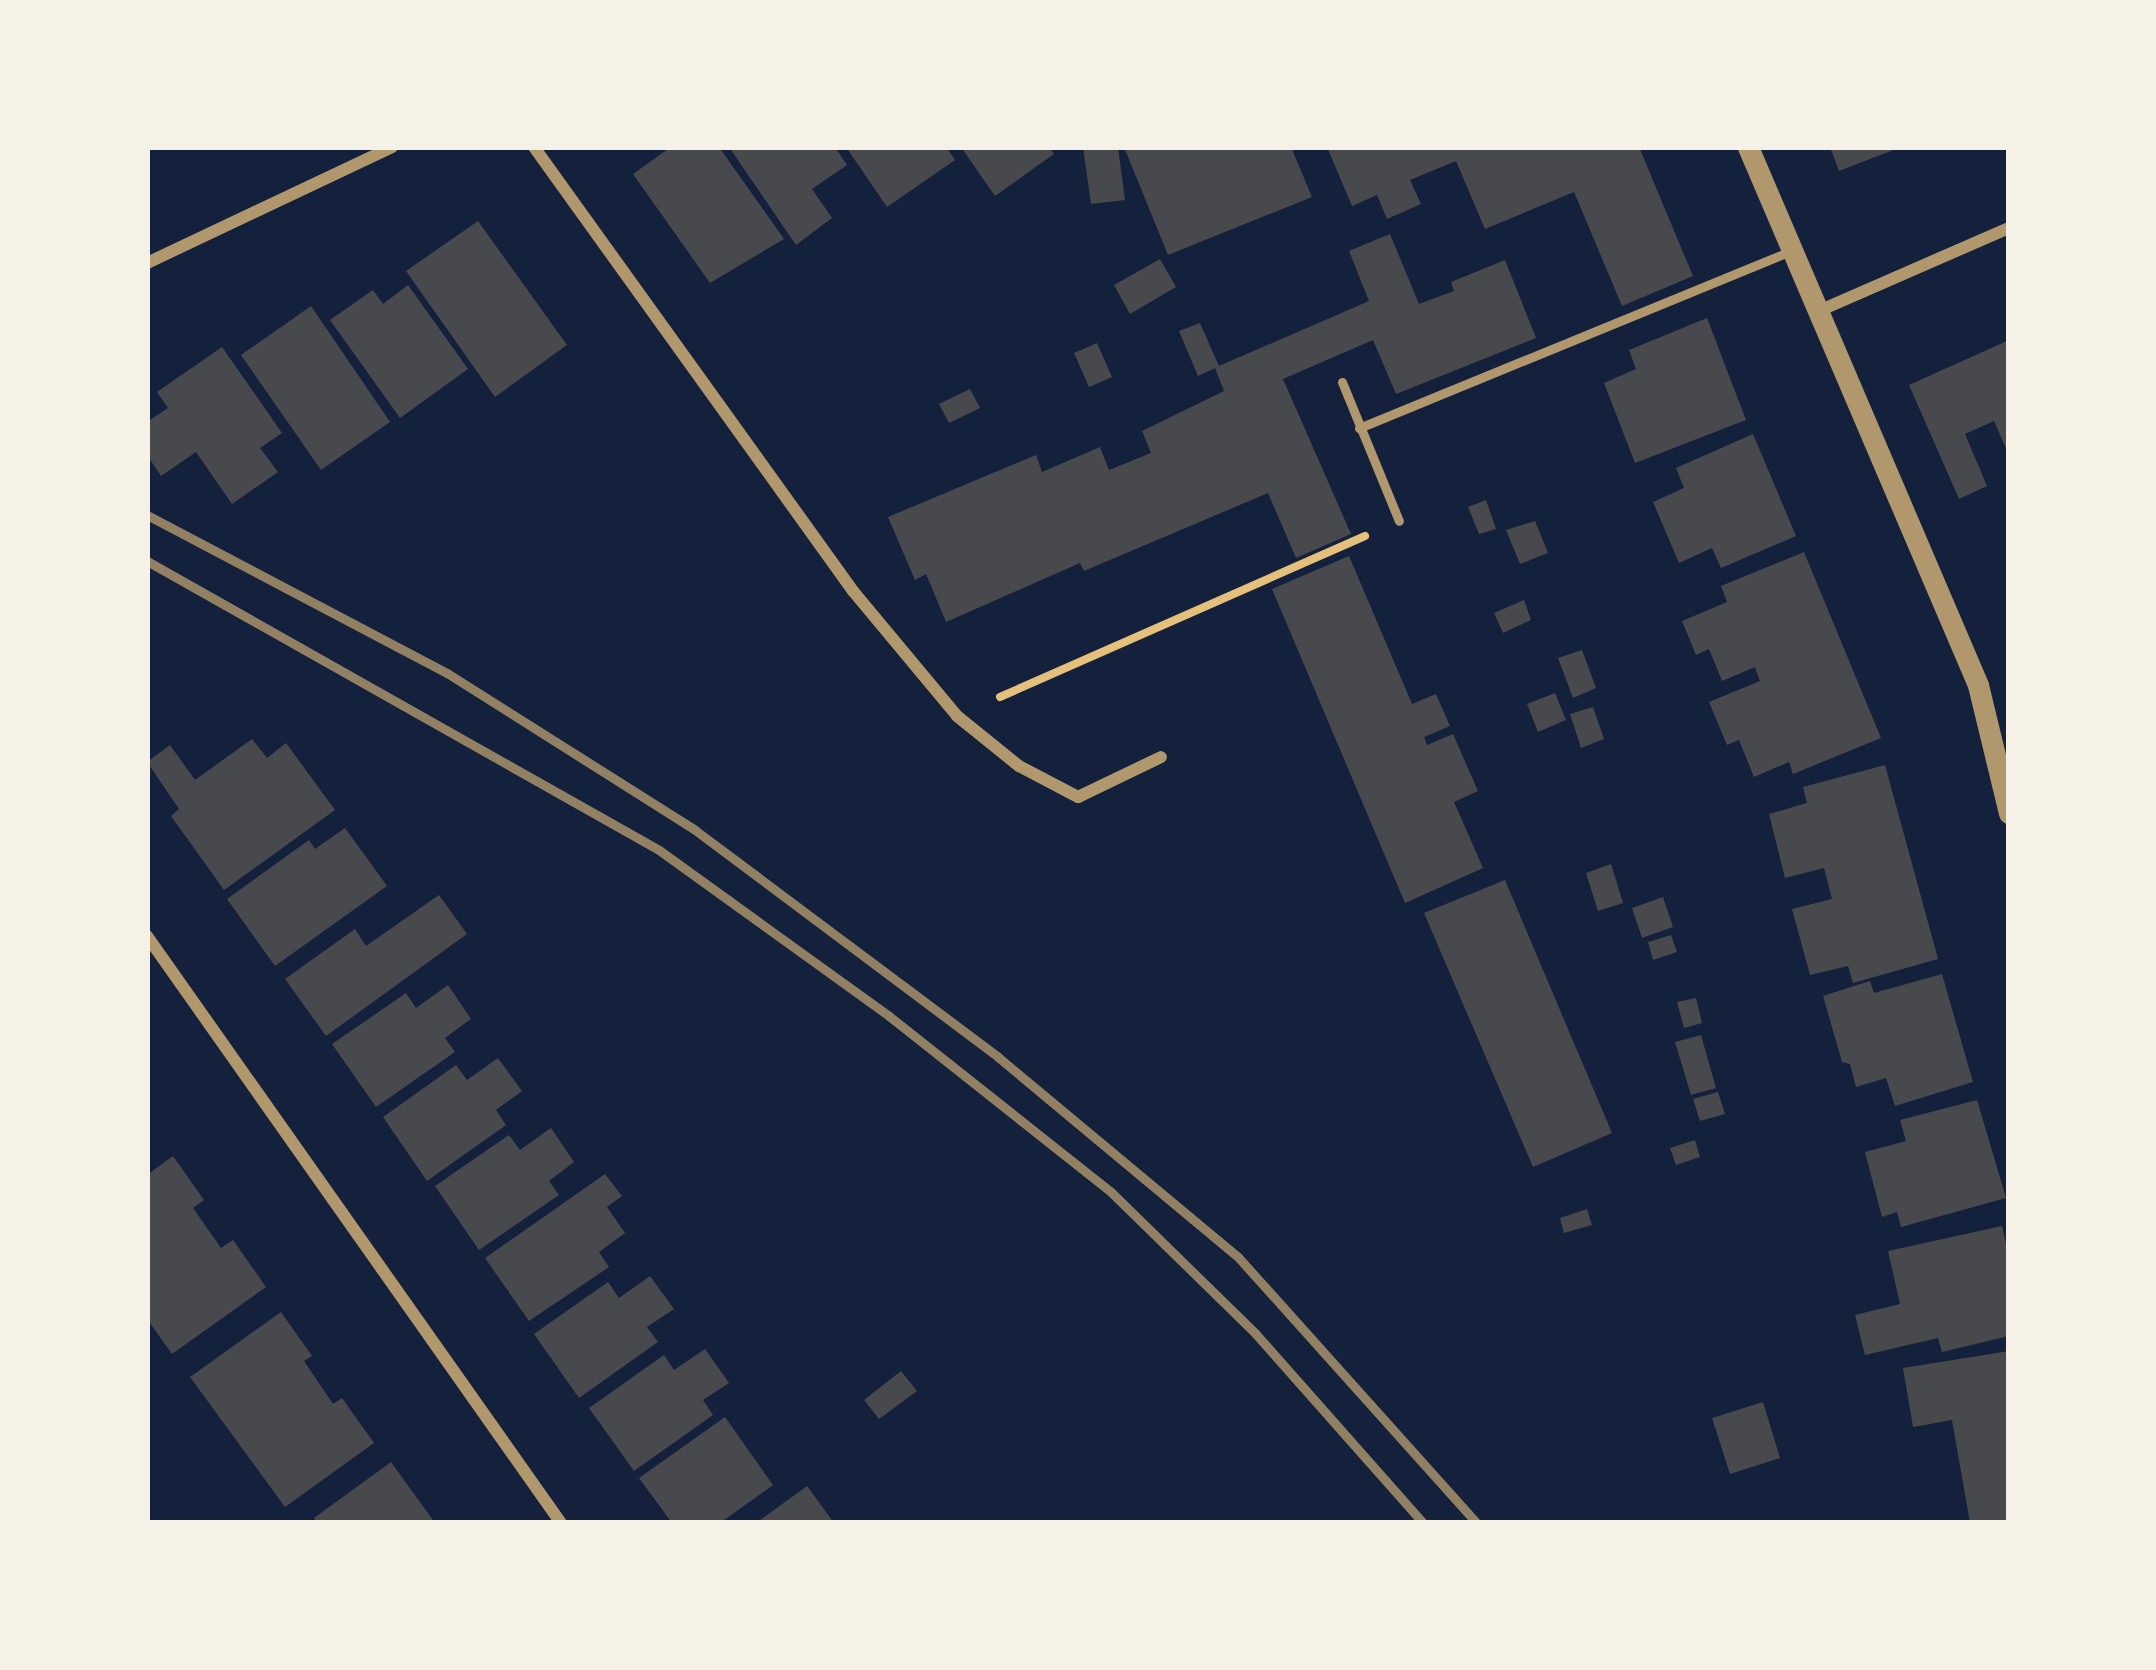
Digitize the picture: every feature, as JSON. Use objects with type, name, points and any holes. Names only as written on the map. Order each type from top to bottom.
[{"type":"street","points":[[147,263],[392,147]]},
{"type":"street","points":[[534,147],[853,591],[957,716],[1019,766],[1078,797],[1161,757]]},
{"type":"street","points":[[1748,147],[1978,685],[2009,813]]},
{"type":"street","points":[[1821,310],[2009,227]]},
{"type":"street","points":[[147,936],[561,1523]]},
{"type":"lane","points":[[1359,428],[1794,250]]},
{"type":"lane","points":[[1342,382],[1400,521]]},
{"type":"path","points":[[957,716],[1400,521]]},
{"type":"building","points":[[671,147],[719,147],[784,239],[710,283],[633,174]]},
{"type":"building","points":[[729,147],[835,147],[847,165],[812,189],[832,218],[796,245]]},
{"type":"building","points":[[846,147],[946,147],[955,160],[887,207]]},
{"type":"building","points":[[961,147],[1049,147],[1054,154],[995,196]]},
{"type":"building","points":[[1083,147],[1118,147],[1125,200],[1091,204]]},
{"type":"building","points":[[1124,147],[1291,147],[1312,197],[1168,255]]},
{"type":"building","points":[[1327,147],[1639,147],[1693,276],[1622,306],[1574,192],[1485,229],[1456,161],[1410,180],[1421,204],[1387,219],[1377,195],[1352,206]]},
{"type":"building","points":[[1830,147],[1901,147],[1839,171]]},
{"type":"building","points":[[478,221],[567,345],[495,397],[406,271]]},
{"type":"building","points":[[1390,234],[1419,304],[1454,291],[1451,282],[1505,260],[1536,338],[1396,394],[1373,340],[1283,379],[1351,534],[1296,558],[1268,493],[1084,571],[1080,563],[946,622],[926,574],[915,580],[888,517],[1036,455],[1042,472],[1100,447],[1109,470],[1151,453],[1142,431],[1224,391],[1215,368],[1198,376],[1179,331],[1200,323],[1219,366],[1369,301],[1349,251]]},
{"type":"building","points":[[1160,259],[1176,287],[1130,314],[1114,285]]},
{"type":"building","points":[[408,285],[468,369],[400,418],[330,320],[373,290],[383,304]]},
{"type":"building","points":[[311,306],[390,422],[321,470],[241,355]]},
{"type":"building","points":[[1707,318],[1746,420],[1635,463],[1604,383],[1636,369],[1629,350]]},
{"type":"building","points":[[2009,340],[2009,455],[1994,421],[1965,434],[1987,486],[1959,499],[1909,385]]},
{"type":"building","points":[[1097,343],[1112,377],[1089,387],[1074,353]]},
{"type":"building","points":[[222,347],[282,433],[260,448],[278,472],[232,504],[196,452],[161,476],[147,455],[147,422],[168,408],[157,392]]},
{"type":"building","points":[[970,389],[980,408],[949,423],[939,404]]},
{"type":"building","points":[[1753,434],[1796,536],[1721,568],[1712,548],[1679,563],[1653,502],[1684,488],[1676,468]]},
{"type":"building","points":[[1486,500],[1496,529],[1479,534],[1468,507]]},
{"type":"building","points":[[1535,521],[1548,553],[1520,564],[1506,530]]},
{"type":"building","points":[[1804,552],[1881,738],[1793,774],[1789,762],[1754,777],[1739,740],[1727,745],[1709,702],[1760,681],[1755,667],[1722,681],[1709,649],[1696,655],[1682,621],[1727,602],[1721,586]]},
{"type":"building","points":[[1349,556],[1412,704],[1436,694],[1450,726],[1424,737],[1427,745],[1453,734],[1478,791],[1454,802],[1483,868],[1405,903],[1272,589]]},
{"type":"building","points":[[1524,600],[1531,620],[1503,633],[1494,613]]},
{"type":"building","points":[[1582,650],[1596,688],[1573,698],[1558,658]]},
{"type":"building","points":[[1555,693],[1566,720],[1538,732],[1527,704]]},
{"type":"building","points":[[1593,707],[1604,739],[1581,748],[1570,714]]},
{"type":"building","points":[[252,739],[267,758],[286,743],[335,810],[224,890],[171,816],[179,809],[147,762],[170,745],[195,780]]},
{"type":"building","points":[[1885,765],[1938,959],[1853,983],[1848,966],[1810,975],[1792,909],[1832,899],[1824,868],[1785,878],[1769,814],[1807,803],[1803,787]]},
{"type":"building","points":[[345,828],[387,886],[275,966],[227,899],[309,840],[315,849]]},
{"type":"building","points":[[1611,864],[1623,903],[1598,911],[1586,873]]},
{"type":"building","points":[[1505,880],[1612,1133],[1533,1167],[1424,913]]},
{"type":"building","points":[[439,895],[467,934],[326,1036],[285,979],[355,929],[366,946]]},
{"type":"building","points":[[1663,897],[1673,927],[1642,938],[1632,908]]},
{"type":"building","points":[[1671,935],[1677,952],[1653,960],[1648,942]]},
{"type":"building","points":[[1942,974],[1973,1082],[1895,1106],[1886,1078],[1856,1087],[1850,1064],[1842,1062],[1823,996],[1870,981],[1874,993]]},
{"type":"building","points":[[448,985],[471,1019],[445,1038],[455,1052],[376,1107],[332,1044],[406,993],[416,1008]]},
{"type":"building","points":[[1696,998],[1702,1023],[1684,1028],[1677,1002]]},
{"type":"building","points":[[1701,1035],[1716,1088],[1691,1095],[1675,1042]]},
{"type":"building","points":[[498,1058],[522,1091],[496,1110],[506,1125],[427,1181],[383,1117],[456,1065],[467,1080]]},
{"type":"building","points":[[1718,1092],[1725,1114],[1700,1121],[1693,1099]]},
{"type":"building","points":[[1977,1100],[2006,1198],[1901,1227],[1897,1212],[1882,1217],[1865,1152],[1906,1141],[1900,1120]]},
{"type":"building","points":[[551,1128],[574,1162],[549,1181],[559,1195],[479,1250],[435,1186],[509,1135],[520,1150]]},
{"type":"building","points":[[1695,1140],[1700,1157],[1676,1165],[1670,1148]]},
{"type":"building","points":[[173,1156],[204,1200],[193,1208],[221,1248],[233,1240],[266,1287],[172,1354],[147,1319],[147,1175]]},
{"type":"building","points":[[605,1174],[622,1196],[607,1207],[625,1233],[599,1252],[609,1267],[529,1321],[485,1258]]},
{"type":"building","points":[[1587,1209],[1592,1225],[1564,1233],[1560,1218]]},
{"type":"building","points":[[2002,1226],[2009,1257],[2009,1336],[1942,1352],[1938,1338],[1865,1355],[1855,1315],[1900,1304],[1888,1251]]},
{"type":"building","points":[[650,1276],[674,1309],[647,1327],[658,1342],[579,1398],[534,1334],[608,1282],[619,1298]]},
{"type":"building","points":[[281,1312],[312,1356],[304,1361],[333,1404],[342,1398],[374,1443],[285,1507],[190,1377]]},
{"type":"building","points":[[705,1349],[729,1383],[703,1400],[713,1415],[634,1471],[589,1408],[664,1355],[674,1370]]},
{"type":"building","points":[[2009,1351],[2009,1523],[1970,1523],[1952,1420],[1913,1427],[1903,1368]]},
{"type":"building","points":[[901,1371],[917,1391],[879,1419],[864,1400]]},
{"type":"building","points":[[1763,1402],[1780,1458],[1730,1474],[1712,1418]]},
{"type":"building","points":[[725,1417],[773,1485],[720,1523],[672,1523],[639,1478]]},
{"type":"building","points":[[391,1462],[435,1523],[317,1523],[314,1518]]},
{"type":"building","points":[[807,1486],[834,1523],[756,1523]]},
{"type":"railway","points":[[147,515],[447,673],[695,830],[998,1057],[1238,1257],[1477,1523]]},
{"type":"railway","points":[[147,561],[659,850],[889,1016],[1111,1192],[1255,1333],[1423,1523]]}]
